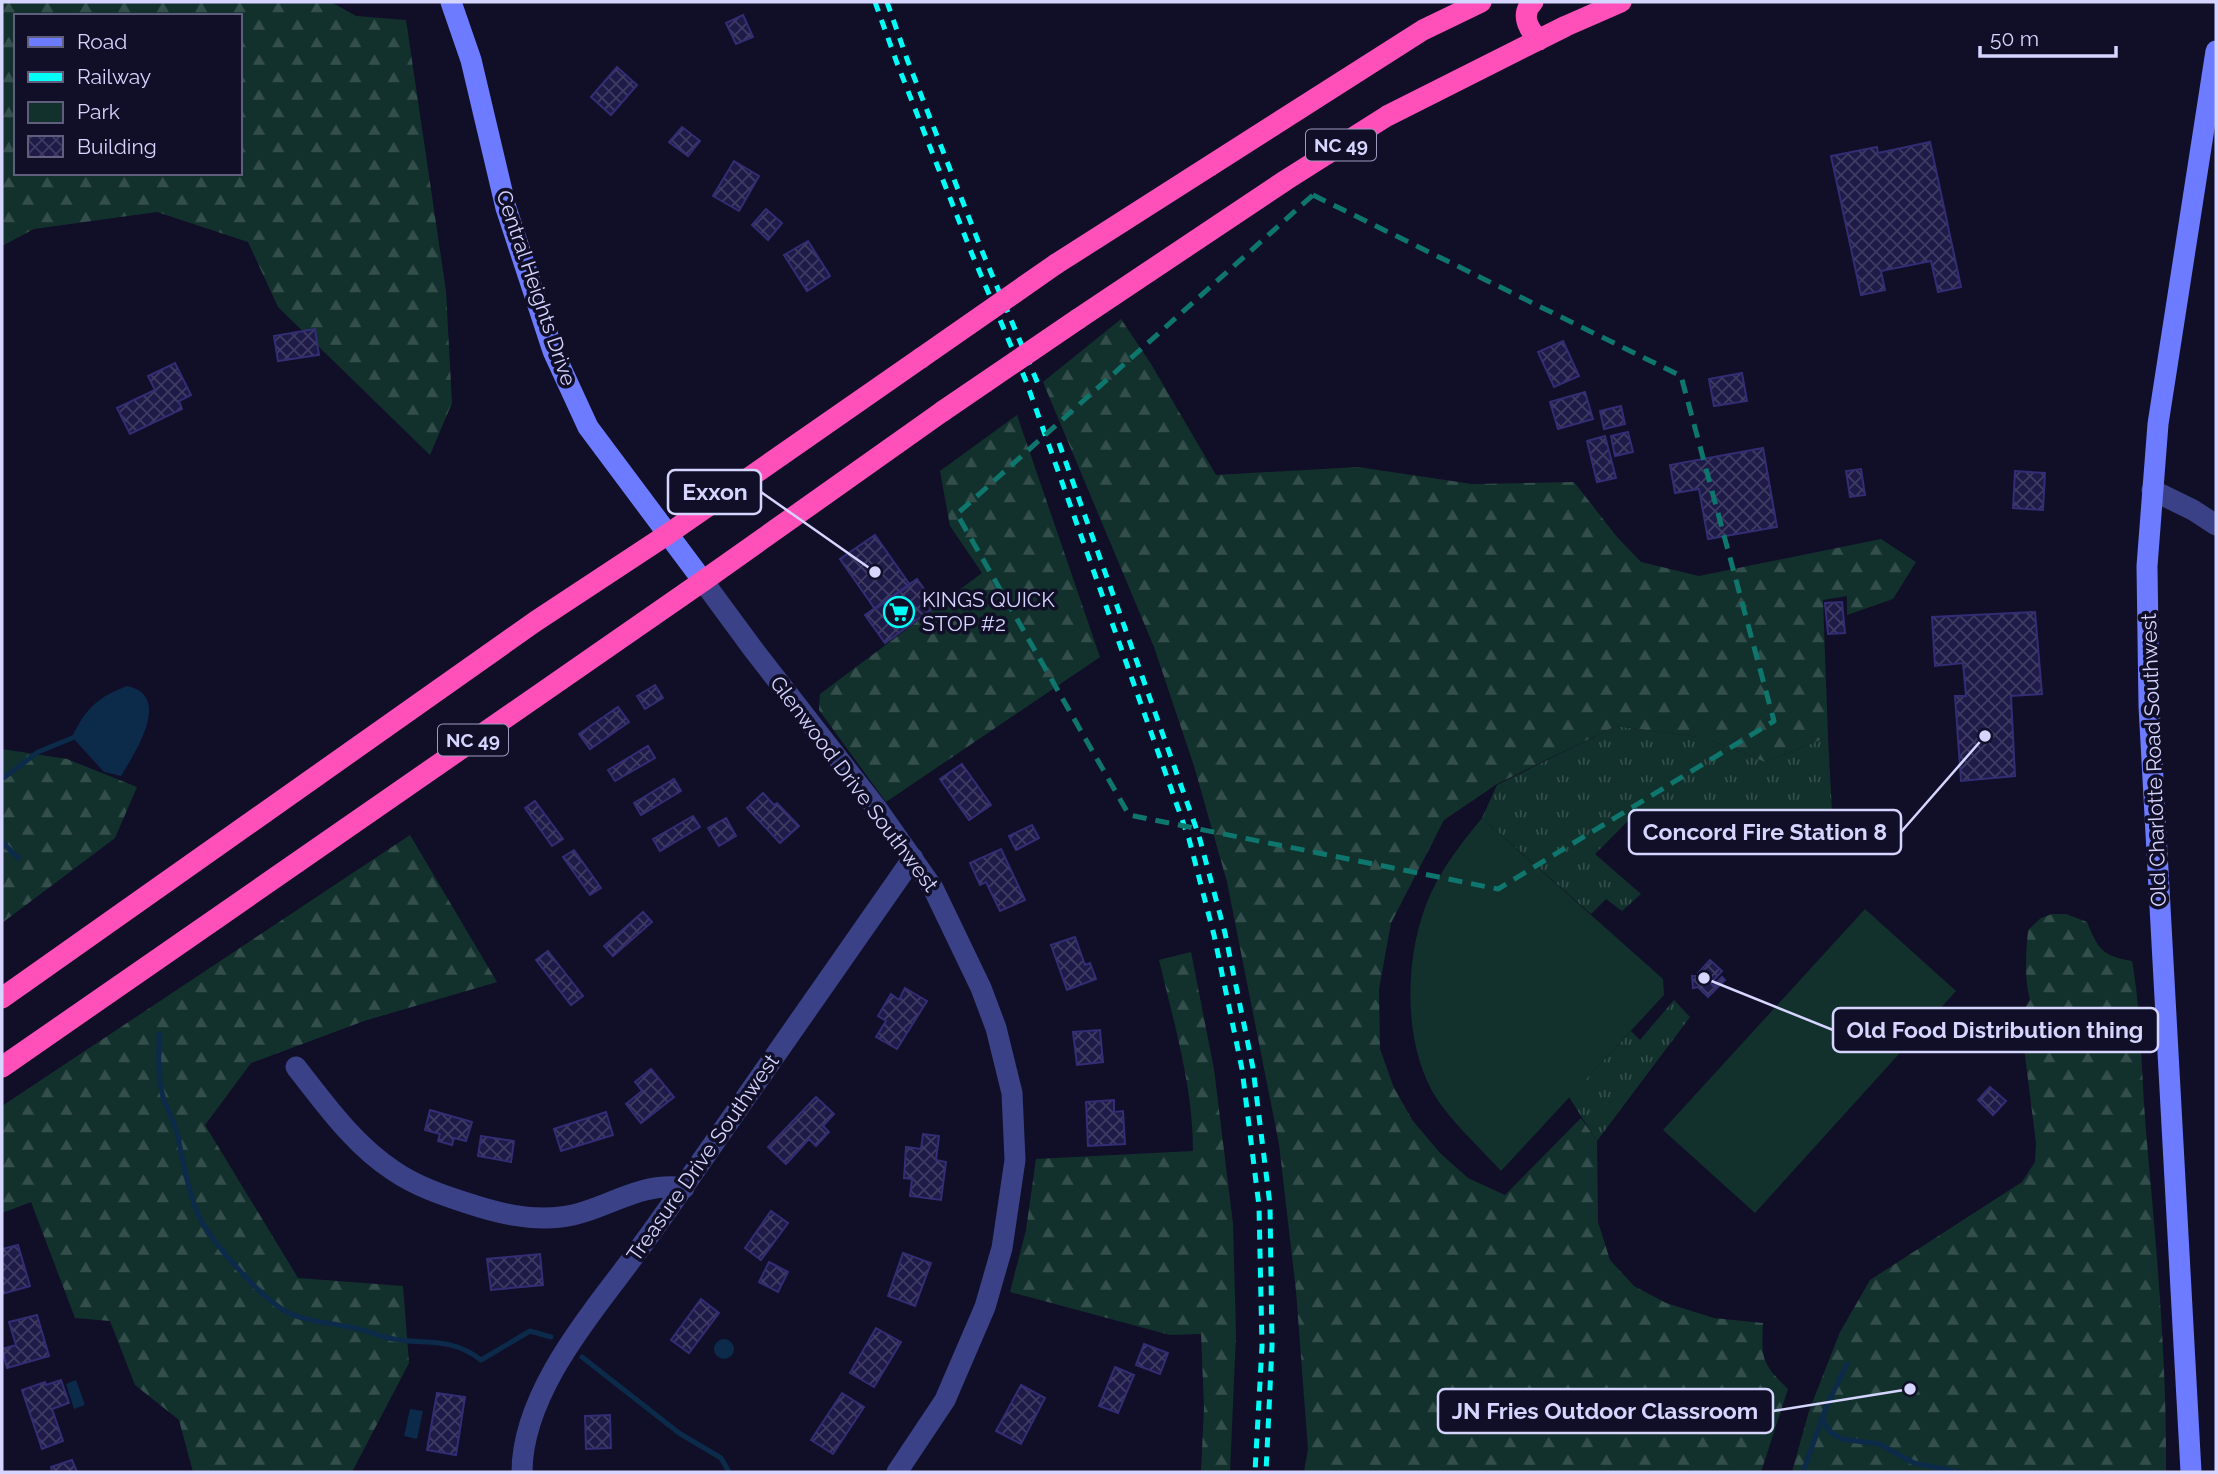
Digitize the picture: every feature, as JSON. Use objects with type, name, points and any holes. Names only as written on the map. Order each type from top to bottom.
[{"type":"highway","name":"NC 49","points":[[2,998],[536,621],[668,534],[1056,264],[1412,37],[1481,2]]},
{"type":"highway","points":[[1533,2],[1529,6],[1526,20],[1539,40]]},
{"type":"highway","name":"NC 49","points":[[2,1066],[703,581],[943,411],[1286,180],[1387,116],[1622,2]]},
{"type":"main road","name":"Central Heights Drive","points":[[451,2],[471,60],[506,208],[553,351],[587,427],[703,581]]},
{"type":"main road","name":"Old Charlotte Road Southwest","points":[[2191,1472],[2149,706],[2147,566],[2158,424],[2216,51]]},
{"type":"street","points":[[2151,490],[2191,508],[2216,525]]},
{"type":"street","name":"Glenwood Drive Southwest","points":[[703,581],[933,888],[981,988],[996,1028],[1012,1093],[1015,1160],[1002,1248],[973,1340],[945,1400],[897,1472]]},
{"type":"street","name":"Treasure Drive Southwest","points":[[523,1472],[525,1443],[533,1416],[559,1360],[600,1299],[684,1188],[913,858]]},
{"type":"street","points":[[296,1067],[360,1144],[394,1172],[437,1193],[493,1212],[528,1217],[561,1217],[594,1209],[658,1186],[684,1188]]},
{"type":"highlighted area","points":[[1313,195],[1681,376],[1774,721],[1498,889],[1129,815],[957,514]]},
{"type":"green space","points":[[2,2],[331,2],[356,16],[406,20],[446,291],[452,403],[430,455],[278,307],[248,242],[157,212],[34,229],[2,246]]},
{"type":"green space","points":[[1121,319],[1151,364],[1216,475],[1358,467],[1472,484],[1574,482],[1617,537],[1641,562],[1699,576],[1881,539],[1916,562],[1893,599],[1847,615],[1847,596],[1823,600],[1828,737],[1765,762],[1706,738],[1616,726],[1497,784],[1444,820],[1391,923],[1379,989],[1380,1049],[1394,1088],[1413,1121],[1440,1153],[1468,1178],[1505,1195],[1581,1118],[1597,1141],[1598,1222],[1610,1260],[1634,1286],[1666,1303],[1714,1318],[1763,1323],[1762,1345],[1765,1360],[1788,1389],[1761,1472],[1304,1472],[1308,1449],[1296,1291],[1279,1144],[1227,882],[1194,766],[1154,647],[1043,382]]},
{"type":"green space","points":[[1017,415],[1100,657],[886,802],[819,710],[820,694],[982,573],[950,526],[940,471]]},
{"type":"green space","points":[[1616,726],[1706,738],[1765,762],[1828,737],[1832,812],[1765,848],[1636,813],[1595,854],[1641,894],[1622,911],[1606,899],[1591,914],[1482,818],[1497,785]]},
{"type":"green space","points":[[2,749],[67,759],[137,787],[115,838],[2,923]]},
{"type":"green space","points":[[1482,818],[1663,979],[1664,995],[1501,1171],[1450,1117],[1425,1077],[1417,1052],[1410,997],[1415,942],[1431,893],[1448,863]]},
{"type":"green space","points":[[410,835],[497,982],[364,1021],[251,1063],[205,1125],[298,1278],[403,1286],[409,1363],[352,1472],[193,1472],[179,1420],[135,1385],[110,1321],[75,1318],[31,1202],[2,1213],[2,1106]]},
{"type":"green space","points":[[1865,909],[1956,991],[1755,1213],[1663,1130]]},
{"type":"green space","points":[[2052,914],[2066,914],[2087,922],[2102,950],[2114,957],[2132,961],[2140,1024],[2144,1110],[2160,1302],[2166,1472],[1792,1472],[1809,1411],[1840,1332],[1870,1280],[2022,1182],[2035,1162],[2036,1143],[2020,1016],[2030,1000],[2026,974],[2028,930],[2041,918]]},
{"type":"green space","points":[[1191,952],[1214,1069],[1233,1224],[1236,1334],[1230,1472],[1201,1472],[1204,1407],[1201,1334],[1170,1335],[1010,1292],[1026,1230],[1036,1159],[1193,1151],[1186,1079],[1159,960]]},
{"type":"green space","points":[[1674,1000],[1690,1017],[1597,1141],[1569,1097],[1631,1031],[1640,1040]]},
{"type":"water","points":[[127,686],[141,692],[147,701],[149,712],[141,740],[121,776],[104,772],[72,737],[82,718],[94,705]]},
{"type":"water","points":[[724,1339],[731,1342],[734,1349],[731,1356],[724,1359],[717,1356],[714,1349],[717,1342]]},
{"type":"water","points":[[76,1380],[85,1405],[74,1409],[66,1384]]},
{"type":"water","points":[[410,1409],[423,1411],[417,1439],[404,1436]]},
{"type":"building","points":[[743,15],[753,37],[736,44],[726,23]]},
{"type":"building","points":[[617,67],[637,85],[611,115],[591,97]]},
{"type":"building","points":[[682,127],[700,141],[688,156],[669,142]]},
{"type":"building","points":[[1930,142],[1961,287],[1938,292],[1931,261],[1881,271],[1885,290],[1861,295],[1831,156],[1877,147],[1878,153]]},
{"type":"building","points":[[734,161],[759,176],[739,211],[713,196]]},
{"type":"building","points":[[766,209],[782,223],[768,240],[752,225]]},
{"type":"building","points":[[808,241],[830,276],[807,291],[784,255]]},
{"type":"building","points":[[315,329],[319,355],[278,361],[274,336]]},
{"type":"building","points":[[1563,341],[1579,376],[1554,387],[1538,352]]},
{"type":"building","points":[[175,363],[191,395],[179,401],[182,409],[130,434],[117,408],[155,390],[148,376]]},
{"type":"building","points":[[1742,373],[1747,401],[1714,406],[1709,379]]},
{"type":"building","points":[[1585,392],[1593,419],[1558,429],[1550,402]]},
{"type":"building","points":[[1621,406],[1625,424],[1604,429],[1600,411]]},
{"type":"building","points":[[1628,432],[1633,452],[1615,456],[1611,436]]},
{"type":"building","points":[[1605,436],[1616,478],[1597,482],[1587,441]]},
{"type":"building","points":[[1763,448],[1777,527],[1708,539],[1699,489],[1675,493],[1670,465]]},
{"type":"building","points":[[1861,469],[1865,495],[1850,497],[1846,471]]},
{"type":"building","points":[[2015,471],[2045,473],[2043,510],[2013,508]]},
{"type":"building","points":[[875,535],[910,585],[875,609],[840,559]]},
{"type":"building","name":"KINGS QUICK STOP #2","points":[[917,579],[936,606],[885,643],[865,615]]},
{"type":"building","points":[[1842,602],[1845,633],[1828,634],[1825,603]]},
{"type":"building","points":[[2035,612],[2042,694],[2011,696],[2015,776],[1961,781],[1955,696],[1966,696],[1963,663],[1935,666],[1932,617]]},
{"type":"building","points":[[655,685],[663,698],[645,709],[637,696]]},
{"type":"building","points":[[618,707],[629,722],[590,749],[579,734]]},
{"type":"building","points":[[648,746],[655,758],[615,781],[608,770]]},
{"type":"building","points":[[962,764],[991,805],[969,820],[940,779]]},
{"type":"building","points":[[674,779],[681,791],[641,815],[634,803]]},
{"type":"building","points":[[763,793],[799,826],[780,843],[747,808]]},
{"type":"building","points":[[535,801],[563,839],[552,846],[525,808]]},
{"type":"building","points":[[693,816],[700,827],[660,851],[653,839]]},
{"type":"building","points":[[726,818],[736,836],[719,846],[708,828]]},
{"type":"building","points":[[1032,825],[1039,838],[1016,850],[1009,836]]},
{"type":"building","points":[[1001,849],[1025,900],[1000,911],[986,882],[980,885],[970,863]]},
{"type":"building","points":[[574,850],[601,888],[590,895],[563,857]]},
{"type":"building","points":[[643,912],[652,922],[613,956],[604,946]]},
{"type":"building","points":[[1075,937],[1085,965],[1090,963],[1096,979],[1067,990],[1051,945]]},
{"type":"building","points":[[548,951],[583,996],[571,1005],[536,960]]},
{"type":"building","points":[[1710,960],[1722,971],[1711,983],[1713,986],[1722,977],[1725,980],[1708,997],[1698,987],[1693,988],[1692,976],[1700,976],[1698,973]]},
{"type":"building","points":[[905,988],[927,1001],[897,1049],[876,1037],[886,1021],[878,1016],[891,994],[899,1000]]},
{"type":"building","points":[[1100,1030],[1103,1062],[1077,1065],[1073,1032]]},
{"type":"building","points":[[651,1069],[674,1097],[641,1123],[626,1104],[642,1091],[635,1082]]},
{"type":"building","points":[[1990,1087],[2006,1101],[1993,1115],[1978,1100]]},
{"type":"building","points":[[816,1097],[834,1114],[823,1126],[829,1132],[816,1146],[809,1139],[786,1164],[768,1147]]},
{"type":"building","points":[[1114,1100],[1114,1112],[1123,1111],[1125,1144],[1088,1146],[1086,1102]]},
{"type":"building","points":[[430,1110],[472,1122],[466,1141],[454,1138],[452,1145],[438,1141],[440,1134],[425,1130]]},
{"type":"building","points":[[606,1112],[613,1135],[561,1151],[554,1129]]},
{"type":"building","points":[[923,1134],[939,1136],[936,1160],[946,1162],[941,1200],[910,1196],[912,1179],[904,1178],[906,1147],[921,1149]]},
{"type":"building","points":[[481,1136],[514,1141],[511,1162],[478,1156]]},
{"type":"building","points":[[771,1211],[788,1223],[761,1260],[745,1248]]},
{"type":"building","points":[[18,1245],[30,1286],[2,1294],[2,1249]]},
{"type":"building","points":[[903,1253],[931,1263],[915,1306],[888,1296]]},
{"type":"building","points":[[540,1254],[543,1285],[491,1290],[487,1259]]},
{"type":"building","points":[[769,1262],[788,1272],[778,1292],[759,1282]]},
{"type":"building","points":[[701,1299],[719,1313],[689,1353],[671,1340]]},
{"type":"building","points":[[37,1315],[49,1356],[7,1368],[2,1349],[16,1345],[9,1322]]},
{"type":"building","points":[[876,1328],[901,1342],[874,1387],[850,1373]]},
{"type":"building","points":[[1144,1344],[1168,1353],[1160,1374],[1136,1365]]},
{"type":"building","points":[[1115,1367],[1134,1375],[1118,1413],[1099,1406]]},
{"type":"building","points":[[61,1380],[69,1403],[52,1409],[63,1441],[42,1449],[22,1390]]},
{"type":"building","points":[[1021,1385],[1045,1398],[1021,1444],[996,1431]]},
{"type":"building","points":[[437,1393],[465,1397],[456,1455],[427,1450]]},
{"type":"building","points":[[842,1393],[864,1407],[833,1454],[811,1440]]},
{"type":"building","points":[[610,1415],[611,1448],[586,1449],[585,1416]]},
{"type":"building","points":[[72,1460],[77,1472],[52,1472],[51,1467]]},
{"type":"waterway","points":[[2,779],[38,752],[77,736]]},
{"type":"waterway","points":[[2,842],[18,858]]},
{"type":"waterway","points":[[159,1034],[161,1089],[177,1132],[198,1214],[213,1239],[251,1282],[276,1305],[295,1316],[313,1321],[350,1327],[398,1340],[446,1344],[469,1352],[481,1360],[530,1331],[551,1337]]},
{"type":"waterway","points":[[582,1357],[679,1433],[721,1458],[729,1472]]},
{"type":"waterway","points":[[1803,1472],[1827,1405],[1847,1364]]},
{"type":"waterway","points":[[1822,1418],[1829,1431],[1842,1439],[1879,1444],[1914,1463],[1959,1472]]},
{"type":"railway","points":[[875,2],[972,254],[1026,381],[1189,839],[1214,935],[1242,1069],[1259,1206],[1262,1346],[1255,1472]]},
{"type":"railway","points":[[887,2],[982,251],[1038,384]]},
{"type":"railway","points":[[1059,443],[1199,836],[1225,933],[1253,1068],[1270,1205],[1272,1346],[1266,1472]]},
{"type":"place","name":"Exxon","points":[[875,572]]},
{"type":"place","name":"KINGS QUICK STOP #2","points":[[899,612]]},
{"type":"place","name":"Concord Fire Station 8","points":[[1985,736]]},
{"type":"place","name":"Old Food Distribution thing","points":[[1704,978]]},
{"type":"place","name":"JN Fries Outdoor Classroom","points":[[1910,1389]]}]
